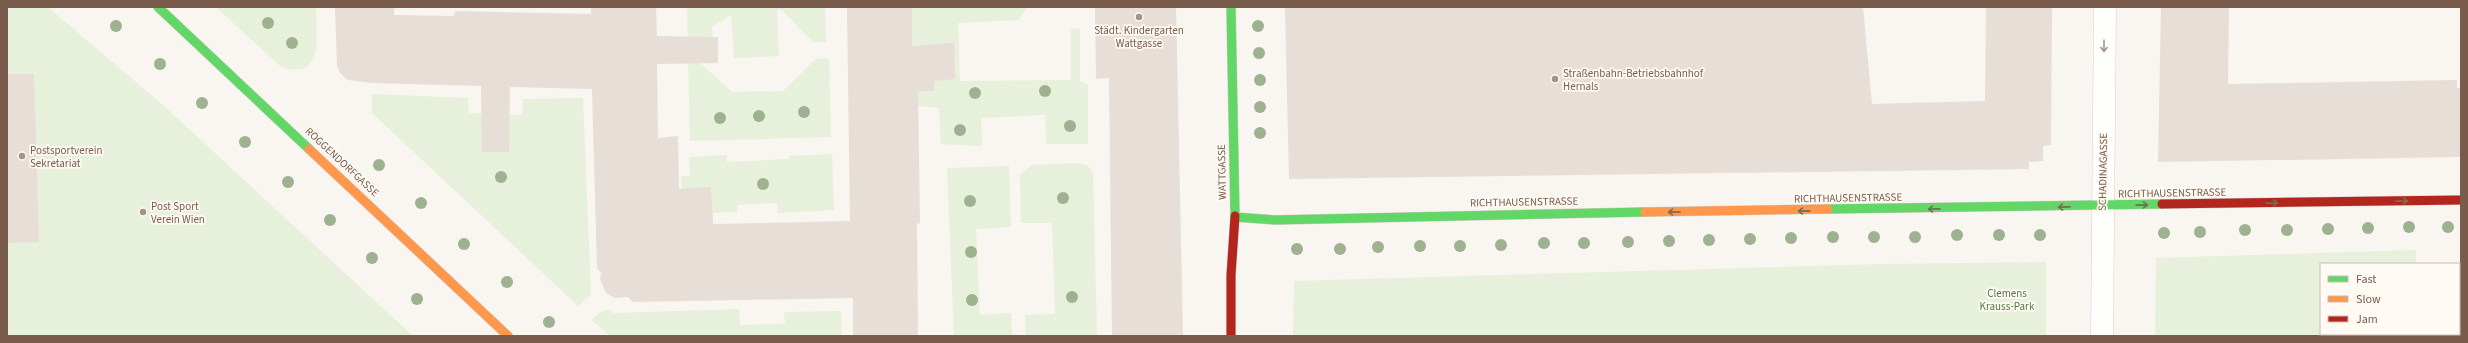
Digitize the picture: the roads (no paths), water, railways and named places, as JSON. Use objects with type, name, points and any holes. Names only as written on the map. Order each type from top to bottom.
[{"type":"street","name":"ROGGENDORFGASSE","points":[[158,7],[508,336]]},
{"type":"street","name":"WATTGASSE","points":[[1231,336],[1231,275],[1235,217],[1232,7]]},
{"type":"street","name":"SCHADINAGASSE","points":[[2102,336],[2105,7]]},
{"type":"street","name":"RICHTHAUSENSTRASSE","points":[[1235,217],[1274,220],[1521,214],[2461,200]]},
{"type":"place","name":"Städt. Kindergarten Wattgasse","points":[[1139,17]]},
{"type":"place","name":"Straßenbahn-Betriebsbahnhof Hernals","points":[[1555,79]]},
{"type":"place","name":"Postsportverein Sekretariat","points":[[22,156]]},
{"type":"place","name":"Post Sport Verein Wien","points":[[143,212]]},
{"type":"park label","name":"Clemens Krauss-Park","points":[[2007,299]]}]
